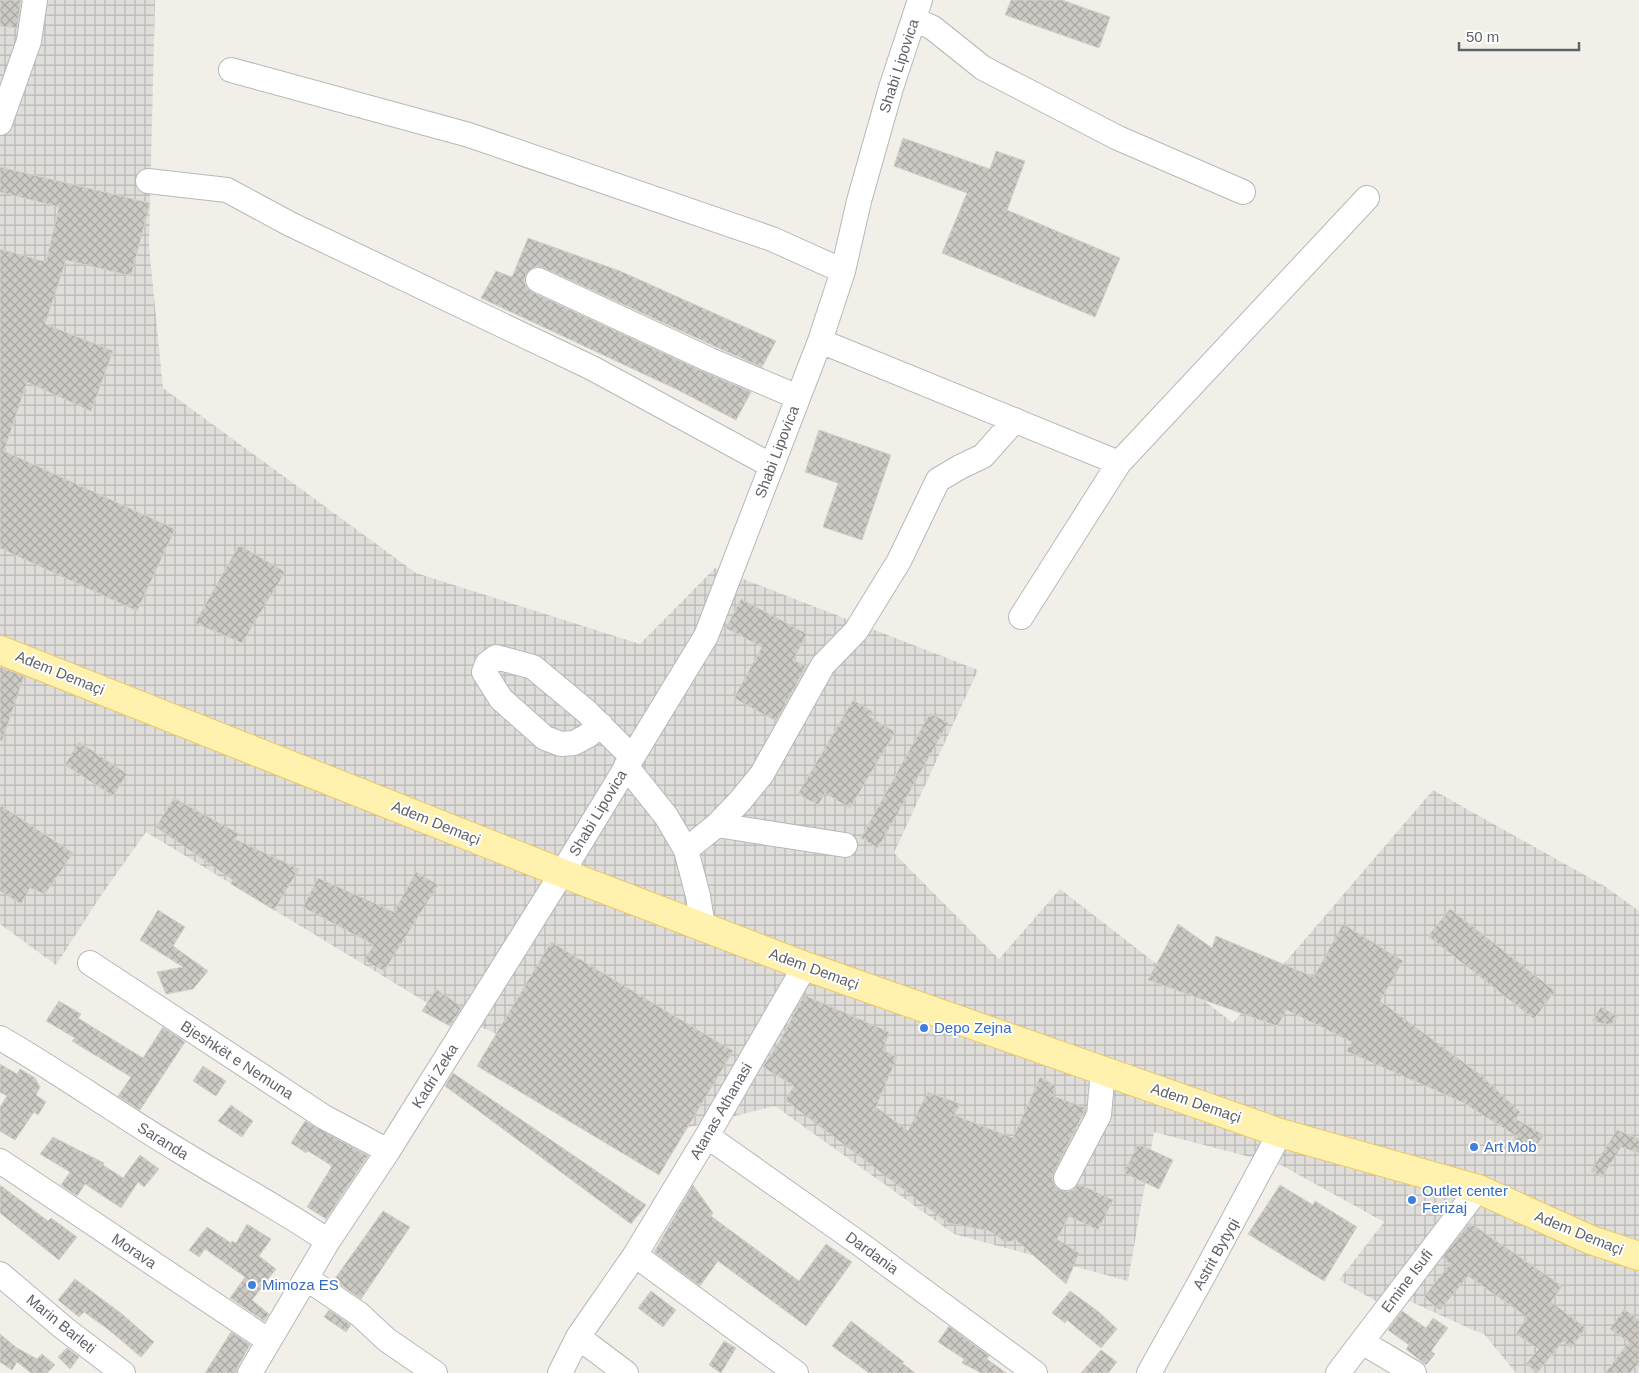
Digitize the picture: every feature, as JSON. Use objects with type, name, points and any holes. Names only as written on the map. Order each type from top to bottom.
[{"type":"main road","name":"Adem Demaçi","points":[[0,650],[562,873],[805,966],[1280,1133],[1478,1189],[1591,1240],[1639,1256]]},
{"type":"street","points":[[0,123],[29,41],[35,0]]},
{"type":"street","points":[[917,10],[933,28],[983,68],[1118,138],[1244,192]]},
{"type":"street","name":"Shabi Lipovica","points":[[562,873],[706,636],[820,341],[842,271],[885,107],[917,10]]},
{"type":"street","points":[[231,70],[469,135],[772,239],[842,271]]},
{"type":"street","points":[[148,181],[227,190],[290,224],[592,368],[772,466]]},
{"type":"street","points":[[1021,617],[1119,463],[1367,198]]},
{"type":"street","points":[[538,280],[710,360],[798,397]]},
{"type":"street","points":[[820,341],[1119,463]]},
{"type":"street","points":[[686,850],[717,824],[740,801],[762,774],[823,665],[856,631],[899,561],[938,480],[960,466],[983,456],[1015,420]]},
{"type":"street","points":[[600,725],[587,736],[574,743],[561,744],[545,738],[501,699],[484,672],[487,664],[496,657],[533,667],[600,725],[629,762],[666,816],[686,850],[698,896],[703,927]]},
{"type":"street","points":[[717,824],[845,845]]},
{"type":"street","name":"Kadri Zeka","points":[[250,1373],[328,1241],[388,1151],[562,873]]},
{"type":"street","name":"Bjeshkët e Nemuna","points":[[90,963],[324,1117],[388,1151]]},
{"type":"street","name":"Atanas Athanasi","points":[[560,1373],[578,1337],[635,1255],[707,1136],[805,966]]},
{"type":"street","name":"Saranda","points":[[0,1038],[32,1056],[177,1150],[328,1241]]},
{"type":"street","points":[[1066,1178],[1099,1115],[1103,1071]]},
{"type":"street","name":"Astrit Bytyqi","points":[[1149,1373],[1280,1133]]},
{"type":"street","name":"Dardania","points":[[707,1136],[860,1244],[1035,1373]]},
{"type":"street","name":"Morava","points":[[0,1160],[269,1341]]},
{"type":"street","name":"Emine Isufi","points":[[1338,1373],[1478,1189]]},
{"type":"street","points":[[635,1255],[796,1373]]},
{"type":"street","name":"Marin Barleti","points":[[0,1274],[65,1329],[123,1373]]},
{"type":"street","points":[[306,1278],[359,1314],[387,1340],[435,1373]]},
{"type":"street","points":[[578,1337],[626,1373]]},
{"type":"street","points":[[1362,1342],[1414,1373]]},
{"type":"shaded area","points":[[0,0],[155,0],[149,246],[163,388],[416,573],[640,644],[715,568],[978,670],[894,853],[999,959],[1060,889],[1233,1023],[1433,790],[1606,887],[1639,911],[1639,1373],[1516,1373],[1484,1334],[1403,1298],[1381,1304],[1339,1280],[1384,1222],[1281,1165],[1154,1132],[1128,1281],[954,1234],[775,1106],[678,1130],[577,1070],[429,1004],[146,832],[100,897],[56,965],[0,924]]},
{"type":"building","points":[[0,0],[21,0],[17,28],[0,26]]},
{"type":"building","points":[[1011,0],[1062,0],[1110,17],[1099,48],[1005,15]]},
{"type":"building","points":[[903,138],[990,169],[996,151],[1025,161],[1007,210],[1120,258],[1095,317],[942,253],[967,193],[894,166]]},
{"type":"building","points":[[0,167],[150,203],[131,276],[66,260],[45,324],[113,351],[91,411],[27,382],[4,451],[175,529],[137,611],[0,548],[0,249],[46,262],[59,207],[0,192]]},
{"type":"building","points":[[528,238],[620,271],[776,341],[762,367],[544,268],[536,266],[526,274],[524,282],[532,292],[751,392],[736,420],[678,390],[481,298],[496,271],[512,277]]},
{"type":"building","points":[[819,430],[891,455],[862,540],[823,527],[838,483],[805,472]]},
{"type":"building","points":[[239,545],[285,572],[242,643],[195,623]]},
{"type":"building","points":[[741,599],[807,634],[793,660],[806,666],[776,721],[734,698],[762,647],[726,628]]},
{"type":"building","points":[[0,667],[24,676],[2,741],[0,740]]},
{"type":"building","points":[[853,700],[873,712],[870,717],[895,732],[850,808],[825,793],[818,805],[798,794]]},
{"type":"building","points":[[930,713],[948,723],[878,848],[861,838]]},
{"type":"building","points":[[79,742],[127,774],[113,796],[65,765]]},
{"type":"building","points":[[174,798],[239,834],[235,839],[299,869],[274,910],[231,884],[233,880],[156,827]]},
{"type":"building","points":[[0,805],[73,853],[45,894],[30,888],[21,904],[0,891]]},
{"type":"building","points":[[416,872],[438,885],[384,971],[364,960],[374,945],[303,907],[318,878],[394,912]]},
{"type":"building","points":[[1450,909],[1555,991],[1534,1019],[1428,936]]},
{"type":"building","points":[[158,910],[185,927],[173,946],[208,971],[193,989],[166,994],[157,972],[183,967],[140,940]]},
{"type":"building","points":[[1178,924],[1212,948],[1216,936],[1314,977],[1343,924],[1403,961],[1380,1001],[1482,1076],[1520,1112],[1516,1119],[1544,1135],[1532,1151],[1514,1141],[1518,1137],[1462,1102],[1346,1051],[1352,1042],[1287,1010],[1277,1026],[1148,980]]},
{"type":"building","points":[[551,942],[733,1051],[659,1175],[477,1066]]},
{"type":"building","points":[[436,989],[462,1007],[450,1026],[422,1011]]},
{"type":"building","points":[[804,995],[889,1032],[883,1050],[897,1057],[876,1107],[908,1131],[928,1092],[960,1104],[954,1115],[1013,1138],[1040,1077],[1056,1086],[1053,1096],[1086,1108],[1052,1179],[1055,1186],[1060,1190],[1066,1192],[1073,1190],[1079,1184],[1113,1200],[1098,1230],[1069,1216],[1057,1239],[1079,1253],[1066,1284],[1016,1240],[1005,1242],[990,1231],[948,1223],[785,1100],[794,1086],[763,1067],[781,1039]]},
{"type":"building","points":[[59,1001],[81,1014],[78,1018],[143,1058],[163,1027],[185,1042],[140,1110],[118,1096],[131,1077],[72,1041],[75,1038],[46,1021]]},
{"type":"building","points":[[1601,1007],[1617,1016],[1611,1025],[1592,1021]]},
{"type":"building","points":[[0,1064],[17,1074],[20,1069],[35,1078],[40,1087],[36,1095],[46,1102],[38,1115],[34,1112],[15,1140],[0,1131],[0,1107],[7,1096],[0,1092]]},
{"type":"building","points":[[203,1066],[226,1081],[216,1096],[193,1081]]},
{"type":"building","points":[[453,1073],[646,1205],[631,1224],[445,1086]]},
{"type":"building","points":[[231,1105],[253,1121],[242,1137],[218,1121]]},
{"type":"building","points":[[305,1121],[368,1156],[326,1219],[307,1207],[332,1166],[291,1143]]},
{"type":"building","points":[[1617,1130],[1639,1139],[1639,1153],[1621,1147],[1602,1177],[1591,1171]]},
{"type":"building","points":[[53,1137],[104,1163],[103,1165],[123,1178],[140,1155],[159,1169],[144,1187],[138,1182],[121,1208],[85,1184],[77,1196],[61,1185],[70,1172],[40,1154]]},
{"type":"building","points":[[1138,1144],[1173,1160],[1159,1189],[1124,1173]]},
{"type":"building","points":[[0,1185],[48,1221],[51,1218],[77,1237],[59,1260],[0,1213]]},
{"type":"building","points":[[693,1185],[713,1213],[711,1216],[799,1281],[826,1244],[852,1262],[806,1326],[718,1261],[700,1286],[654,1252]]},
{"type":"building","points":[[1280,1185],[1313,1205],[1315,1201],[1357,1227],[1324,1281],[1248,1234]]},
{"type":"building","points":[[383,1211],[410,1227],[361,1299],[334,1280]]},
{"type":"building","points":[[1470,1223],[1562,1286],[1551,1302],[1586,1328],[1571,1348],[1563,1341],[1537,1373],[1526,1364],[1539,1349],[1516,1334],[1527,1317],[1468,1276],[1440,1310],[1424,1297],[1450,1264],[1442,1258]]},
{"type":"building","points":[[247,1224],[271,1239],[259,1256],[276,1269],[252,1300],[269,1314],[264,1321],[230,1298],[245,1277],[205,1249],[199,1257],[189,1250],[207,1227],[231,1243],[232,1241],[236,1243]]},
{"type":"building","points":[[75,1279],[122,1314],[154,1342],[141,1357],[84,1312],[79,1317],[58,1300]]},
{"type":"building","points":[[651,1291],[676,1310],[663,1327],[638,1308]]},
{"type":"building","points":[[1070,1291],[1099,1312],[1117,1329],[1101,1348],[1067,1320],[1065,1323],[1052,1313]]},
{"type":"building","points":[[1624,1309],[1639,1320],[1639,1362],[1630,1373],[1605,1373],[1629,1342],[1610,1329]]},
{"type":"building","points":[[329,1310],[351,1325],[346,1332],[324,1317]]},
{"type":"building","points":[[1402,1311],[1426,1328],[1433,1318],[1448,1328],[1431,1351],[1435,1354],[1426,1365],[1406,1349],[1409,1345],[1388,1330]]},
{"type":"building","points":[[851,1321],[904,1362],[902,1363],[915,1373],[869,1373],[832,1346]]},
{"type":"building","points":[[949,1326],[989,1356],[987,1359],[1006,1373],[981,1373],[962,1363],[964,1359],[938,1342]]},
{"type":"building","points":[[231,1332],[250,1345],[236,1373],[205,1373]]},
{"type":"building","points":[[0,1334],[17,1348],[37,1359],[42,1354],[55,1365],[47,1373],[31,1373],[17,1362],[12,1370],[0,1362]]},
{"type":"building","points":[[724,1341],[736,1348],[721,1373],[709,1365]]},
{"type":"building","points":[[67,1348],[79,1357],[70,1369],[58,1357]]},
{"type":"building","points":[[1101,1350],[1117,1362],[1108,1373],[1081,1373]]},
{"type":"place","name":"Depo Zejna","points":[[924,1028]]},
{"type":"place","name":"Art Mob","points":[[1474,1147]]},
{"type":"place","name":"Outlet center Ferizaj","points":[[1412,1200]]},
{"type":"place","name":"Mimoza ES","points":[[252,1285]]}]
